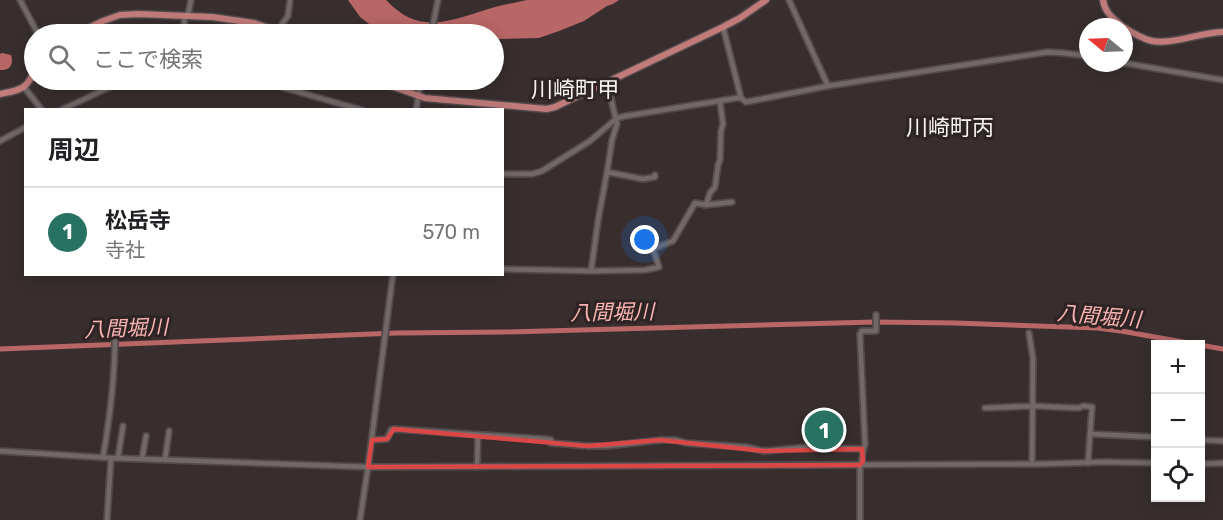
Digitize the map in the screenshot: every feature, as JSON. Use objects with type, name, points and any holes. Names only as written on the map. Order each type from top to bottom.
[{"type":"main road","points":[[402,90],[418,96],[547,109],[723,27],[766,0]]},
{"type":"main road","points":[[1103,0],[1105,8],[1112,17],[1133,33],[1153,42],[1223,32]]},
{"type":"main road","points":[[97,24],[120,15],[186,15],[257,24]]},
{"type":"main road","points":[[0,94],[24,87]]},
{"type":"street","points":[[20,0],[33,24]]},
{"type":"street","points":[[185,24],[191,0]]},
{"type":"street","points":[[282,24],[288,16],[290,0]]},
{"type":"street","points":[[432,24],[438,0]]},
{"type":"street","points":[[789,0],[828,86]]},
{"type":"street","points":[[723,27],[741,98],[746,102],[828,86],[1048,52],[1079,55]]},
{"type":"street","points":[[1133,65],[1223,80]]},
{"type":"street","points":[[591,271],[612,140],[617,124],[607,82]]},
{"type":"street","points":[[26,90],[40,108]]},
{"type":"street","points":[[66,108],[104,90]]},
{"type":"street","points":[[297,90],[356,108]]},
{"type":"street","points":[[416,108],[419,90]]},
{"type":"street","points":[[504,174],[532,174],[542,171],[590,141],[617,118],[741,98]]},
{"type":"street","points":[[706,204],[710,193],[716,187],[720,160],[723,123],[720,101]]},
{"type":"street","points":[[0,141],[24,128]]},
{"type":"street","points":[[607,172],[643,179],[655,177],[655,175]]},
{"type":"street","points":[[504,269],[591,271],[645,270],[659,267],[653,249],[673,241],[695,203],[732,202]]},
{"type":"street","points":[[360,520],[393,276]]},
{"type":"street","points":[[860,520],[860,465],[863,461],[862,449],[865,446],[860,334],[862,331],[876,331],[876,315]]},
{"type":"street","points":[[1029,333],[1033,359],[1032,464]]},
{"type":"street","points":[[103,457],[109,423],[116,351],[115,336]]},
{"type":"street","points":[[985,408],[1033,406],[1092,408],[1088,463]]},
{"type":"street","points":[[118,458],[123,426]]},
{"type":"street","points":[[372,440],[387,439],[390,430],[394,429],[544,439],[551,440],[551,443],[588,446],[676,440],[764,451],[808,447],[862,449]]},
{"type":"street","points":[[165,460],[168,431]]},
{"type":"street","points":[[1090,434],[1151,437]]},
{"type":"street","points":[[477,467],[478,435]]},
{"type":"street","points":[[142,459],[146,436]]},
{"type":"street","points":[[1205,440],[1223,441]]},
{"type":"street","points":[[0,451],[111,458],[368,467],[1151,463]]},
{"type":"street","points":[[107,520],[111,458]]},
{"type":"street","points":[[1205,464],[1223,463]]},
{"type":"highlighted area","points":[[394,429],[588,446],[660,440],[764,451],[862,449],[863,461],[860,465],[368,467],[372,440],[387,439]]},
{"type":"shaded area","points":[[348,0],[386,0],[409,17],[431,22],[455,19],[527,0],[619,0],[584,21],[539,38],[504,39],[504,24],[369,24],[360,17]]},
{"type":"shaded area","points":[[0,54],[11,55],[12,61],[9,68],[0,70]]},
{"type":"waterway","name":"八間堀川","points":[[0,349],[396,333],[875,322],[1097,328],[1223,349]]},
{"type":"place","name":"松岳寺","points":[[824,430]]},
{"type":"district","name":"川崎町甲","points":[[575,89]]},
{"type":"district","name":"川崎町丙","points":[[950,127]]}]
